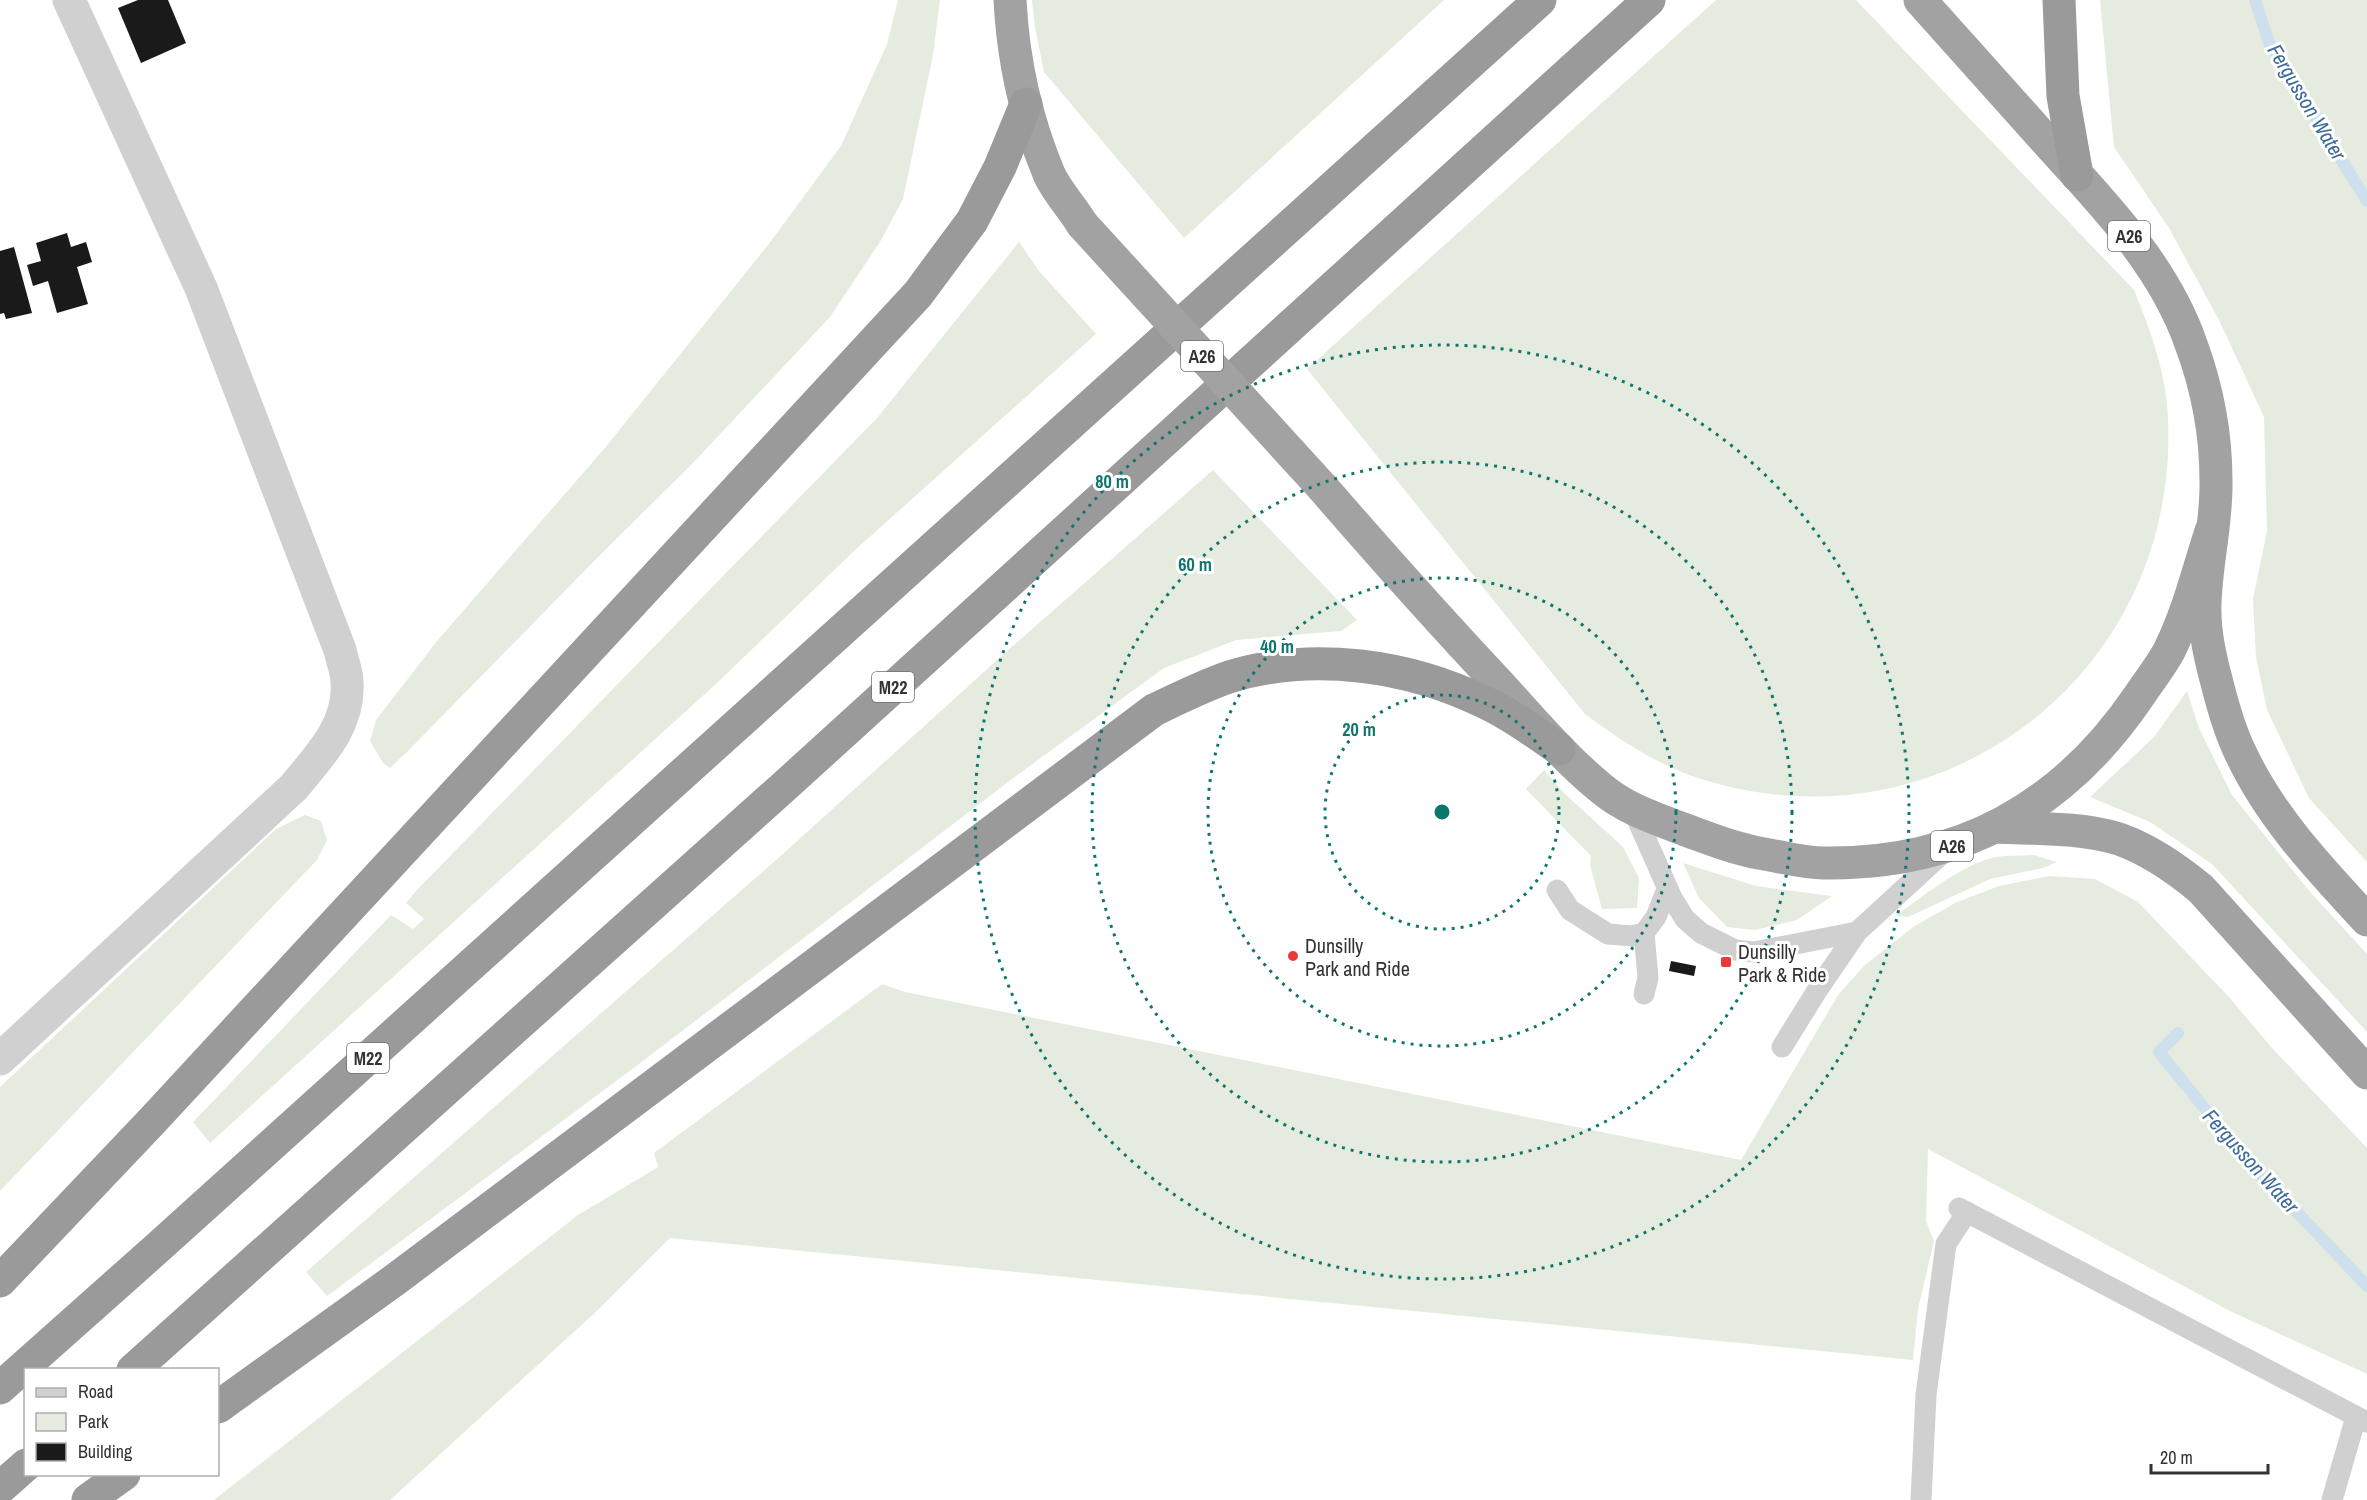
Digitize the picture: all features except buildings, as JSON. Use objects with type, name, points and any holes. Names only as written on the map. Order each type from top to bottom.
[{"type":"highway","name":"A26","points":[[1010,0],[1012,42],[1026,104],[1050,175],[1082,224],[1323,488],[1423,602],[1559,749],[1602,789],[1633,810],[1742,851],[1821,863],[1908,857],[1949,847],[1995,826],[2033,806],[2061,785],[2087,761],[2125,717],[2168,652],[2185,612],[2211,531]]},
{"type":"highway","name":"M22","points":[[0,1388],[1540,0]]},
{"type":"highway","name":"M22","points":[[135,1368],[788,783],[1649,0]]},
{"type":"highway","name":"A26","points":[[1920,0],[2077,175],[2133,242],[2157,274],[2185,328],[2203,382],[2210,413],[2216,482],[2205,604],[2207,641],[2225,715],[2241,755],[2286,828],[2317,866],[2367,920]]},
{"type":"highway","points":[[2059,0],[2063,96],[2077,175]]},
{"type":"highway","points":[[0,1281],[153,1120],[918,294],[972,221],[1000,167],[1026,104]]},
{"type":"highway","points":[[219,1406],[396,1279],[1090,757],[1154,710],[1184,695],[1231,677],[1266,669],[1310,664],[1369,668],[1433,680],[1487,703],[1559,749]]},
{"type":"highway","name":"A26","points":[[1995,826],[2090,832],[2120,840],[2175,867],[2202,890],[2367,1073]]},
{"type":"highway","points":[[0,1488],[24,1468]]},
{"type":"highway","points":[[88,1500],[121,1476]]},
{"type":"street","points":[[0,1059],[294,787],[340,726],[347,704],[347,681],[340,650],[201,288],[69,0]]},
{"type":"lane","points":[[1633,810],[1667,889],[1685,919],[1701,933],[1735,950],[1754,952],[1857,932]]},
{"type":"lane","points":[[1782,1047],[1857,932],[1949,847]]},
{"type":"lane","points":[[1557,890],[1570,910],[1608,934],[1632,936],[1644,933],[1656,917],[1667,889]]},
{"type":"lane","points":[[1644,933],[1648,978],[1644,994]]},
{"type":"lane","points":[[1921,1500],[1926,1395],[1946,1244],[1963,1210],[2362,1420],[2332,1500]]},
{"type":"green space","points":[[898,0],[940,0],[933,55],[903,199],[880,242],[830,317],[693,463],[390,768],[383,763],[370,741],[376,720],[437,641],[604,449],[768,245],[841,146],[887,44]]},
{"type":"green space","points":[[1032,0],[1444,0],[1184,238],[1044,72]]},
{"type":"green space","points":[[1716,0],[1856,0],[2134,290],[2152,338],[2165,387],[2168,420],[2161,512],[2133,594],[2088,666],[2028,724],[1956,766],[1875,791],[1788,796],[1698,778],[1668,766],[1639,750],[1585,714],[1307,369]]},
{"type":"green space","points":[[2100,0],[2367,0],[2367,862],[2309,798],[2267,710],[2256,657],[2253,599],[2267,531],[2264,417],[2220,322],[2169,228],[2114,147]]},
{"type":"green space","points":[[1019,242],[1039,271],[1096,334],[854,551],[717,683],[210,1143],[193,1122],[391,915],[413,929],[424,919],[406,903],[416,891],[877,418]]},
{"type":"green space","points":[[1213,470],[1357,620],[1341,631],[1236,640],[1164,668],[1016,776],[635,1067],[327,1296],[306,1272],[785,852],[1006,652]]},
{"type":"green space","points":[[2187,691],[2199,728],[2232,795],[2311,893],[2367,954],[2367,1032],[2212,864],[2150,822],[2090,797],[2154,737]]},
{"type":"green space","points":[[1544,770],[1564,793],[1623,847],[1639,878],[1637,908],[1602,909],[1590,865],[1591,856],[1526,789]]},
{"type":"green space","points":[[305,815],[321,821],[327,840],[317,860],[0,1191],[0,1087],[276,829]]},
{"type":"green space","points":[[2034,855],[2057,862],[2043,868],[1990,879],[1908,917],[1895,916],[1970,866],[1996,857]]},
{"type":"green space","points":[[1683,863],[1756,886],[1832,896],[1797,920],[1755,930],[1727,927],[1699,898]]},
{"type":"green space","points":[[2049,876],[2095,879],[2138,902],[2229,997],[2272,1048],[2367,1148],[2367,1374],[2230,1311],[1928,1149],[1926,1221],[1934,1241],[1918,1309],[1913,1360],[670,1238],[599,1309],[390,1500],[214,1500],[578,1215],[658,1167],[654,1153],[882,984],[905,992],[1741,1160],[1838,995],[1865,965],[1913,927],[1955,903],[1999,886]]},
{"type":"waterway","name":"Fergusson Water","points":[[2255,0],[2269,43],[2367,201]]},
{"type":"waterway","name":"Fergusson Water","points":[[2178,1033],[2159,1052],[2240,1152],[2367,1286]]},
{"type":"place","name":"Dunsilly Park and Ride","points":[[1293,956]]},
{"type":"place","name":"Dunsilly Park & Ride","points":[[1726,962]]}]
